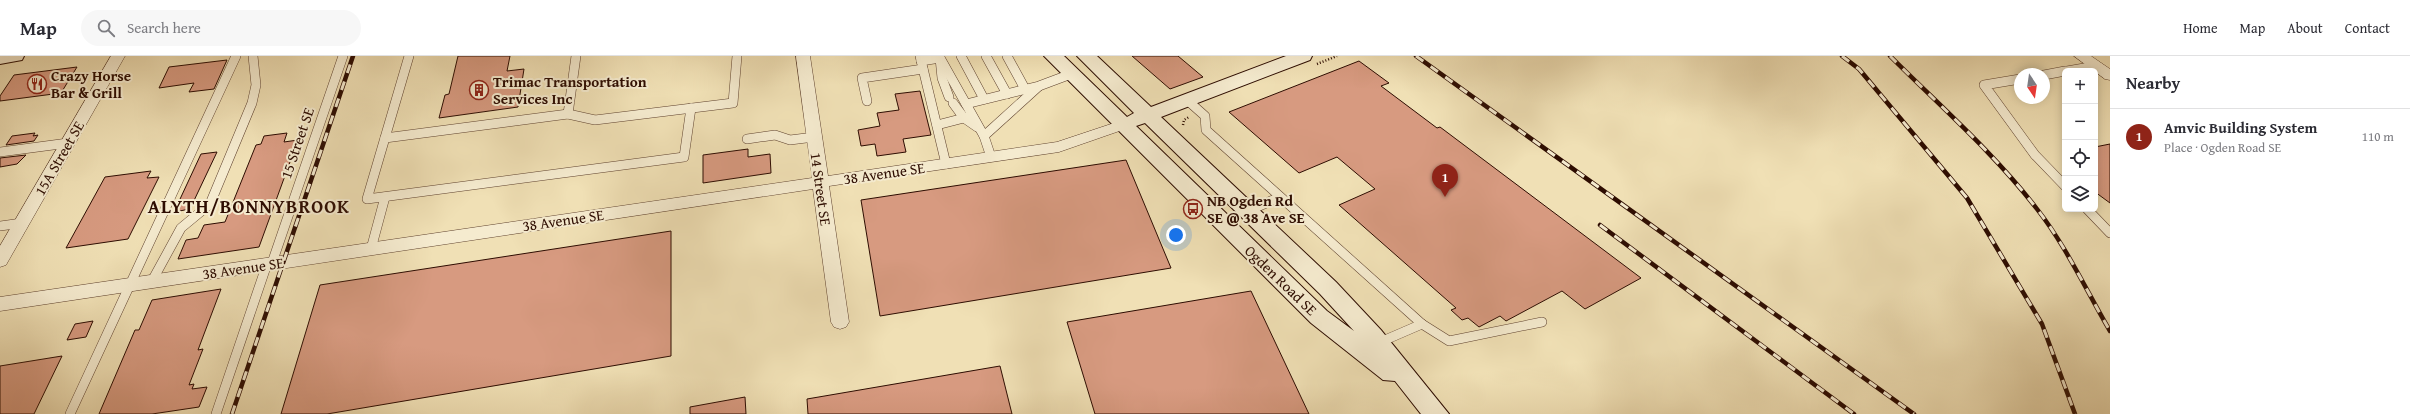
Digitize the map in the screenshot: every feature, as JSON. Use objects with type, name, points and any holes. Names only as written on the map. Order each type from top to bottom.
[{"type":"street","points":[[0,57],[15,56]]},
{"type":"street","name":"15A Street SE","points":[[0,261],[118,56]]},
{"type":"street","name":"14 Street SE","points":[[803,56],[840,322]]},
{"type":"street","name":"Ogden Road SE","points":[[1053,56],[1319,317],[1416,391]]},
{"type":"street","name":"Ogden Road SE","points":[[1086,56],[1328,288],[1378,343],[1436,414]]},
{"type":"street","points":[[1123,125],[1303,56]]},
{"type":"street","points":[[2081,56],[2110,76]]},
{"type":"street","name":"38 Avenue SE","points":[[0,304],[1059,147],[1123,125]]},
{"type":"lane","points":[[70,414],[236,56]]},
{"type":"lane","points":[[152,281],[181,228],[210,204],[252,103],[256,85],[253,56]]},
{"type":"lane","name":"15 Street SE","points":[[216,414],[343,56]]},
{"type":"lane","points":[[409,56],[367,199],[684,158],[691,108]]},
{"type":"lane","points":[[568,114],[576,56]]},
{"type":"lane","points":[[385,138],[568,114],[595,120],[733,103],[737,56]]},
{"type":"lane","points":[[961,56],[984,99]]},
{"type":"lane","points":[[986,56],[1007,94]]},
{"type":"lane","points":[[1007,56],[1025,89]]},
{"type":"lane","points":[[939,57],[920,58],[946,164]]},
{"type":"lane","points":[[939,57],[942,78],[951,100],[980,128],[991,157]]},
{"type":"lane","points":[[939,57],[966,104],[968,117]]},
{"type":"lane","points":[[2084,68],[2096,66]]},
{"type":"lane","points":[[867,101],[862,78],[923,69]]},
{"type":"lane","points":[[2050,74],[2062,72]]},
{"type":"lane","points":[[966,104],[1039,86],[1071,74]]},
{"type":"lane","points":[[2014,80],[1984,85],[2035,155],[2062,183]]},
{"type":"lane","points":[[984,136],[1039,86]]},
{"type":"lane","points":[[1187,100],[1205,116],[1206,130],[1422,324],[1449,341],[1542,322]]},
{"type":"lane","points":[[936,125],[968,117]]},
{"type":"lane","points":[[747,139],[775,135],[790,140],[814,137]]},
{"type":"lane","points":[[0,152],[68,143]]},
{"type":"lane","points":[[371,249],[385,197]]},
{"type":"lane","points":[[1248,211],[1280,197]]},
{"type":"lane","points":[[2090,212],[2110,233]]},
{"type":"lane","points":[[0,226],[22,223]]},
{"type":"lane","points":[[1378,343],[1422,324]]},
{"type":"building","name":"Trimac Transportation Services Inc","points":[[458,56],[510,56],[507,71],[524,69],[518,107],[439,118],[445,95],[449,94]]},
{"type":"building","points":[[1132,56],[1178,56],[1203,77],[1170,89]]},
{"type":"building","points":[[227,60],[214,89],[189,92],[194,83],[159,88],[169,67]]},
{"type":"building","points":[[1359,61],[1389,83],[1381,86],[1437,128],[1440,127],[1641,278],[1585,309],[1562,291],[1506,321],[1500,316],[1479,327],[1468,318],[1462,320],[1451,310],[1456,308],[1339,205],[1375,189],[1337,157],[1299,173],[1229,112]]},
{"type":"building","name":"Crazy Horse Bar & Grill","points":[[77,67],[61,93],[0,101],[0,96],[14,75]]},
{"type":"building","points":[[920,91],[931,135],[903,139],[906,152],[877,156],[875,144],[861,146],[858,130],[880,126],[877,113],[899,110],[895,94]]},
{"type":"building","points":[[35,133],[33,136],[38,135],[34,141],[6,145],[12,136]]},
{"type":"building","points":[[287,133],[284,142],[298,140],[259,247],[178,259],[186,240],[198,238],[204,225],[225,222],[256,145],[261,144],[264,136]]},
{"type":"building","points":[[2110,144],[2110,203],[2098,194],[2098,146]]},
{"type":"building","points":[[748,149],[748,157],[770,154],[771,173],[703,183],[703,155]]},
{"type":"building","points":[[217,152],[190,209],[174,212],[201,154]]},
{"type":"building","points":[[26,155],[17,164],[0,167],[0,158]]},
{"type":"building","points":[[1126,160],[1171,268],[880,316],[861,200]]},
{"type":"building","points":[[151,171],[147,178],[159,177],[128,239],[66,248],[105,177]]},
{"type":"building","points":[[671,231],[671,356],[327,414],[281,414],[320,285]]},
{"type":"building","points":[[221,289],[198,350],[203,349],[189,385],[194,384],[192,389],[207,387],[199,407],[152,414],[99,414],[135,330],[139,330],[152,300]]},
{"type":"building","points":[[1251,291],[1309,414],[1095,414],[1067,322]]},
{"type":"building","points":[[93,321],[86,337],[67,340],[75,324]]},
{"type":"building","points":[[62,356],[34,414],[0,414],[0,366]]},
{"type":"building","points":[[1000,366],[1012,414],[808,414],[807,399]]},
{"type":"building","points":[[745,397],[746,414],[690,414],[690,407]]},
{"type":"railway","points":[[232,414],[353,56]]},
{"type":"railway","points":[[1416,56],[1914,414]]},
{"type":"railway","points":[[1842,56],[1859,69],[1967,198],[2042,324],[2075,414]]},
{"type":"railway","points":[[1890,56],[1985,149],[2037,209],[2067,253],[2110,331]]},
{"type":"railway","points":[[1600,225],[1854,414]]},
{"type":"place","name":"Crazy Horse Bar & Grill","points":[[37,84]]},
{"type":"place","name":"Trimac Transportation Services Inc","points":[[479,90]]},
{"type":"place","name":"Amvic Building System","points":[[1445,197]]},
{"type":"place","name":"NB Ogden Rd SE @ 38 Ave SE","points":[[1193,209]]},
{"type":"district","name":"ALYTH/BONNYBROOK","points":[[249,206]]}]
